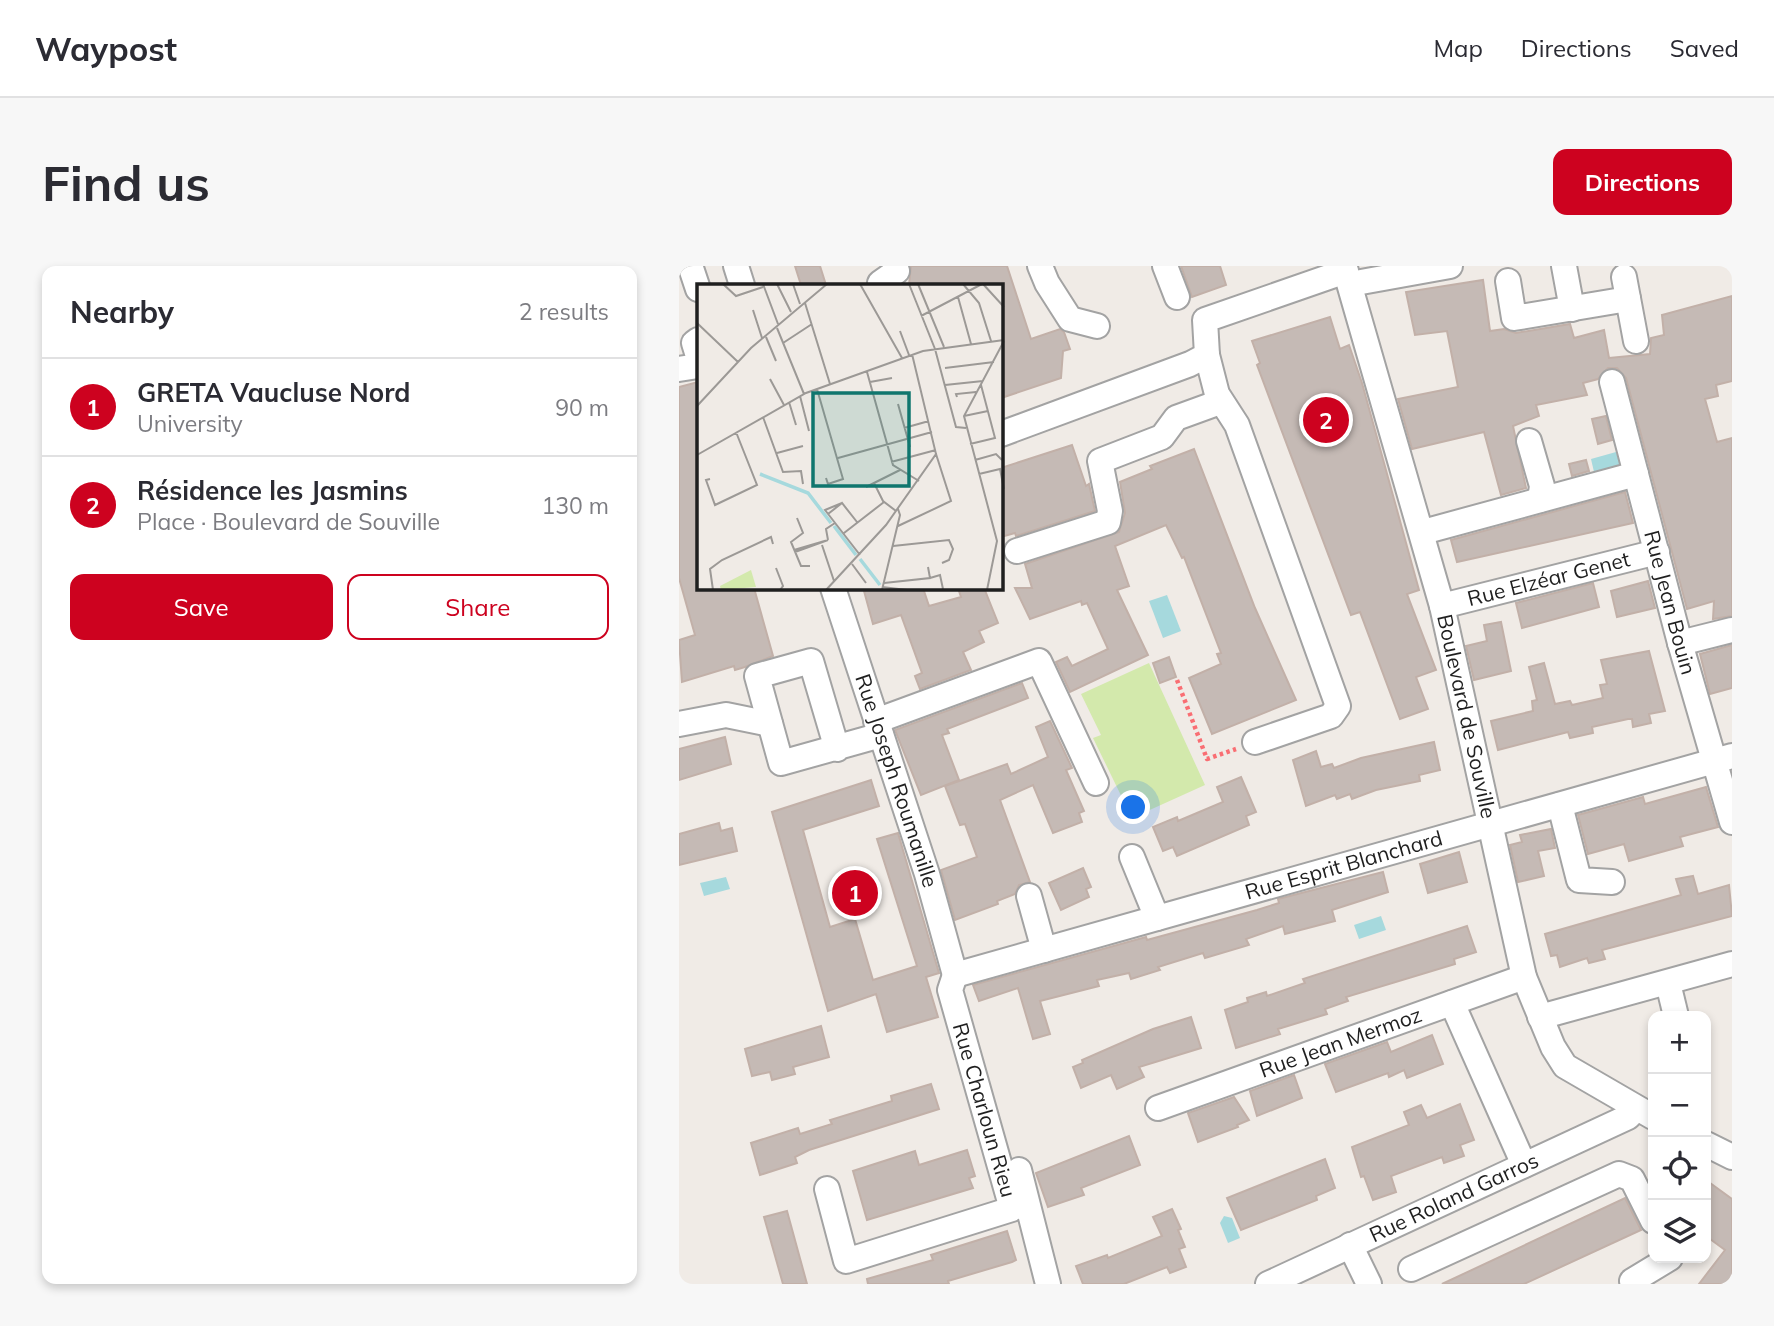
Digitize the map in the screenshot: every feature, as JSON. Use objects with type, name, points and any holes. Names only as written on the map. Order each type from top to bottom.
[{"type":"street","points":[[736,266],[742,284]]},
{"type":"street","points":[[880,284],[897,271],[895,266]]},
{"type":"street","points":[[1040,266],[1047,283],[1070,319],[1097,326]]},
{"type":"street","points":[[1165,266],[1177,298]]},
{"type":"street","points":[[1255,742],[1331,716],[1338,706],[1237,425],[1220,402],[1207,355],[1205,320],[1347,274],[1450,266]]},
{"type":"street","points":[[1564,266],[1571,309]]},
{"type":"street","name":"Boulevard de Souville","points":[[1347,274],[1442,606],[1488,825],[1524,977],[1540,1017],[1565,1066],[1645,1113]]},
{"type":"street","points":[[1508,281],[1514,318],[1571,309],[1626,288],[1636,341]]},
{"type":"street","points":[[1003,433],[1207,355]]},
{"type":"street","points":[[679,369],[697,366]]},
{"type":"street","name":"Rue Jean Bouin","points":[[1612,382],[1680,643],[1723,759],[1732,822]]},
{"type":"street","points":[[1017,551],[1108,522],[1109,511],[1100,461],[1162,436],[1176,418],[1220,402]]},
{"type":"street","points":[[1529,441],[1542,486],[1540,500]]},
{"type":"street","points":[[1423,532],[1636,474]]},
{"type":"street","name":"Rue Elzéar Genet","points":[[1442,606],[1657,552]]},
{"type":"street","name":"Rue Joseph Roumanille","points":[[834,590],[927,874],[955,975]]},
{"type":"street","points":[[1680,643],[1732,630]]},
{"type":"street","points":[[837,749],[811,661],[757,676],[781,763],[837,749],[878,728],[1039,661],[1096,783]]},
{"type":"street","points":[[679,724],[726,715],[770,723]]},
{"type":"street","name":"Rue Esprit Blanchard","points":[[955,975],[1473,827],[1723,759]]},
{"type":"street","points":[[1560,805],[1579,880],[1612,881]]},
{"type":"street","points":[[1132,857],[1157,918]]},
{"type":"street","points":[[1029,896],[1044,950]]},
{"type":"street","points":[[1540,1017],[1732,964]]},
{"type":"street","name":"Rue Charloun Rieu","points":[[827,1189],[846,1261],[1012,1209],[950,990],[955,975]]},
{"type":"street","name":"Rue Jean Mermoz","points":[[1157,1108],[1524,977]]},
{"type":"street","points":[[1668,983],[1675,1011]]},
{"type":"street","points":[[1453,1003],[1524,1165]]},
{"type":"street","name":"Rue Roland Garros","points":[[1268,1284],[1628,1117],[1645,1113]]},
{"type":"street","points":[[1711,1146],[1732,1157]]},
{"type":"street","points":[[1019,1170],[1048,1284]]},
{"type":"street","points":[[1411,1269],[1619,1174],[1632,1179],[1648,1211]]},
{"type":"street","points":[[1350,1245],[1369,1284]]},
{"type":"street","points":[[1633,1284],[1632,1281],[1662,1263]]},
{"type":"path","points":[[1177,680],[1207,759],[1255,742]]},
{"type":"green space","points":[[1149,663],[1205,785],[1132,818],[1093,738],[1101,735],[1081,694]]},
{"type":"water","points":[[1616,452],[1620,465],[1594,472],[1591,459]]},
{"type":"water","points":[[1167,595],[1181,631],[1163,638],[1149,601]]},
{"type":"water","points":[[726,877],[730,889],[704,896],[700,883]]},
{"type":"water","points":[[1381,916],[1386,930],[1359,939],[1354,925]]},
{"type":"water","points":[[1224,1216],[1232,1218],[1240,1238],[1228,1243],[1220,1223]]},
{"type":"building","points":[[795,266],[820,266],[826,284],[801,284]]},
{"type":"building","points":[[911,266],[1007,266],[1031,339],[1060,329],[1064,332],[1070,349],[1063,351],[1061,378],[1003,397],[1003,284],[909,284]]},
{"type":"building","points":[[1181,266],[1220,266],[1226,285],[1192,297]]},
{"type":"building","points":[[1483,280],[1490,331],[1504,329],[1516,333],[1570,324],[1574,338],[1604,330],[1609,358],[1650,354],[1651,338],[1664,335],[1662,315],[1732,296],[1732,381],[1716,385],[1718,396],[1705,399],[1717,442],[1732,438],[1732,616],[1713,619],[1714,601],[1687,609],[1626,378],[1617,368],[1608,368],[1598,379],[1583,383],[1587,395],[1536,405],[1539,416],[1513,426],[1526,488],[1501,495],[1484,432],[1412,449],[1398,399],[1458,387],[1447,331],[1415,335],[1406,292]]},
{"type":"building","points":[[1330,317],[1340,349],[1349,345],[1362,383],[1419,590],[1407,594],[1436,670],[1416,677],[1428,709],[1400,719],[1360,612],[1351,615],[1257,365],[1260,363],[1252,341]]},
{"type":"building","points":[[697,382],[697,590],[755,590],[773,656],[735,670],[734,666],[682,682],[679,640],[695,635],[679,578],[679,387]]},
{"type":"building","points":[[1606,416],[1612,440],[1598,444],[1592,419]]},
{"type":"building","points":[[1072,445],[1086,486],[1089,484],[1095,511],[1016,536],[1015,533],[1003,536],[1003,467]]},
{"type":"building","points":[[1194,449],[1255,608],[1296,700],[1212,734],[1189,678],[1221,664],[1217,654],[1221,653],[1184,557],[1182,558],[1166,525],[1115,546],[1129,586],[1117,590],[1148,655],[1070,692],[1056,662],[1067,657],[1072,666],[1108,649],[1087,603],[1082,605],[1081,601],[1030,619],[1015,588],[1032,588],[1025,564],[1119,532],[1125,513],[1120,482],[1152,469],[1150,466]]},
{"type":"building","points":[[1586,460],[1589,471],[1572,476],[1569,464]]},
{"type":"building","points":[[1625,492],[1633,523],[1457,562],[1451,540]]},
{"type":"building","points":[[1648,581],[1655,608],[1617,617],[1611,591]]},
{"type":"building","points":[[1593,583],[1599,607],[1522,628],[1516,603]]},
{"type":"building","points":[[924,590],[929,606],[961,597],[959,590],[985,590],[998,623],[979,631],[984,642],[963,652],[971,670],[920,689],[915,676],[922,673],[901,615],[873,624],[864,591]]},
{"type":"building","points":[[1501,622],[1511,671],[1474,680],[1466,646],[1487,641],[1484,625]]},
{"type":"building","points":[[1732,645],[1732,688],[1710,694],[1700,654]]},
{"type":"building","points":[[1649,651],[1665,711],[1649,714],[1651,723],[1633,727],[1632,719],[1628,719],[1592,727],[1593,733],[1570,738],[1568,732],[1498,750],[1491,721],[1533,711],[1532,701],[1537,700],[1529,667],[1544,663],[1555,704],[1570,701],[1572,705],[1603,698],[1600,685],[1607,684],[1601,660]]},
{"type":"building","points":[[1169,657],[1176,677],[1160,683],[1153,663]]},
{"type":"building","points":[[1022,683],[1028,698],[947,729],[949,733],[942,735],[959,780],[921,795],[895,730]]},
{"type":"building","points":[[1050,721],[1072,768],[1066,770],[1084,811],[1079,813],[1082,822],[1053,833],[1033,785],[1000,800],[1030,882],[1019,885],[1015,894],[997,901],[998,904],[955,920],[941,870],[977,857],[965,824],[960,825],[945,786],[1007,764],[1011,774],[1048,757],[1036,727]]},
{"type":"building","points":[[725,737],[731,764],[679,780],[679,749]]},
{"type":"building","points":[[1434,742],[1440,770],[1419,775],[1420,781],[1376,790],[1352,799],[1350,794],[1337,799],[1335,795],[1306,806],[1293,760],[1316,751],[1321,767],[1332,764],[1334,768],[1361,758]]},
{"type":"building","points":[[1241,777],[1256,812],[1246,816],[1249,825],[1177,856],[1173,847],[1163,851],[1153,827],[1177,817],[1178,821],[1223,802],[1217,787]]},
{"type":"building","points":[[871,780],[879,806],[803,830],[830,927],[855,919],[873,980],[917,966],[877,839],[898,833],[939,973],[926,977],[938,1017],[887,1032],[876,994],[828,1011],[772,812]]},
{"type":"building","points":[[1706,787],[1718,827],[1680,837],[1683,846],[1629,861],[1624,844],[1588,854],[1578,815],[1643,797],[1645,804]]},
{"type":"building","points":[[719,823],[721,831],[732,828],[737,851],[679,865],[679,834]]},
{"type":"building","points":[[1551,829],[1555,848],[1538,851],[1544,876],[1518,882],[1510,845],[1522,842],[1520,835]]},
{"type":"building","points":[[1459,852],[1467,882],[1428,893],[1420,864]]},
{"type":"building","points":[[1083,868],[1091,887],[1086,889],[1089,897],[1061,910],[1049,883]]},
{"type":"building","points":[[1383,872],[1388,892],[1332,910],[1335,921],[1285,934],[1283,926],[1246,939],[1249,945],[1205,958],[1203,953],[1158,967],[1160,970],[1131,979],[1129,973],[1097,980],[1099,986],[1040,1001],[1050,1034],[1033,1039],[1018,988],[979,1001],[973,985],[1146,937],[1147,940],[1257,910],[1279,903],[1278,899]]},
{"type":"building","points":[[1693,876],[1698,894],[1729,885],[1732,916],[1602,950],[1605,959],[1589,963],[1587,958],[1560,967],[1557,955],[1551,956],[1545,934],[1681,895],[1676,879]]},
{"type":"building","points":[[1467,926],[1476,952],[1454,959],[1455,964],[1346,997],[1348,1001],[1325,1009],[1327,1014],[1278,1029],[1280,1034],[1236,1048],[1225,1010],[1248,1002],[1247,998],[1266,992],[1267,996],[1305,983],[1303,979]]},
{"type":"building","points":[[1191,1017],[1201,1048],[1139,1067],[1144,1077],[1117,1089],[1111,1075],[1081,1088],[1073,1067],[1083,1063],[1082,1060],[1153,1029]]},
{"type":"building","points":[[821,1026],[829,1057],[793,1067],[795,1074],[772,1080],[770,1072],[752,1076],[745,1049]]},
{"type":"building","points":[[1432,1035],[1443,1064],[1407,1078],[1404,1070],[1389,1077],[1388,1073],[1336,1092],[1325,1064],[1387,1042],[1391,1052]]},
{"type":"building","points":[[1294,1075],[1302,1098],[1257,1116],[1250,1091]]},
{"type":"building","points":[[931,1084],[939,1109],[809,1150],[795,1157],[797,1163],[760,1175],[751,1143],[798,1128],[800,1134],[832,1124],[830,1120],[892,1101],[891,1096]]},
{"type":"building","points":[[1234,1097],[1249,1120],[1198,1142],[1188,1113]]},
{"type":"building","points":[[1460,1104],[1474,1140],[1460,1145],[1464,1156],[1444,1163],[1442,1157],[1391,1176],[1396,1192],[1373,1200],[1364,1176],[1361,1177],[1352,1147],[1409,1125],[1404,1112],[1421,1105],[1427,1118]]},
{"type":"building","points":[[1129,1136],[1140,1165],[1081,1188],[1084,1195],[1048,1207],[1036,1173]]},
{"type":"building","points":[[967,1150],[975,1176],[969,1178],[973,1188],[867,1220],[853,1171],[915,1151],[919,1165]]},
{"type":"building","points":[[1325,1159],[1335,1188],[1316,1196],[1317,1200],[1241,1230],[1227,1198]]},
{"type":"building","points":[[1711,1184],[1732,1199],[1732,1284],[1699,1284],[1725,1250],[1711,1240]]},
{"type":"building","points":[[1625,1198],[1641,1230],[1524,1284],[1442,1284]]},
{"type":"building","points":[[1172,1209],[1181,1229],[1178,1230],[1185,1247],[1179,1249],[1186,1267],[1170,1273],[1167,1267],[1124,1284],[1083,1284],[1076,1266],[1107,1255],[1108,1258],[1162,1236],[1153,1217]]},
{"type":"building","points":[[787,1211],[807,1284],[783,1284],[764,1217]]},
{"type":"building","points":[[1007,1231],[1016,1260],[1012,1262],[948,1281],[949,1284],[868,1284],[867,1279],[933,1260],[931,1255]]},
{"type":"place","name":"Résidence les Jasmins","points":[[1326,420]]},
{"type":"place","name":"GRETA Vaucluse Nord","points":[[855,893]]}]
